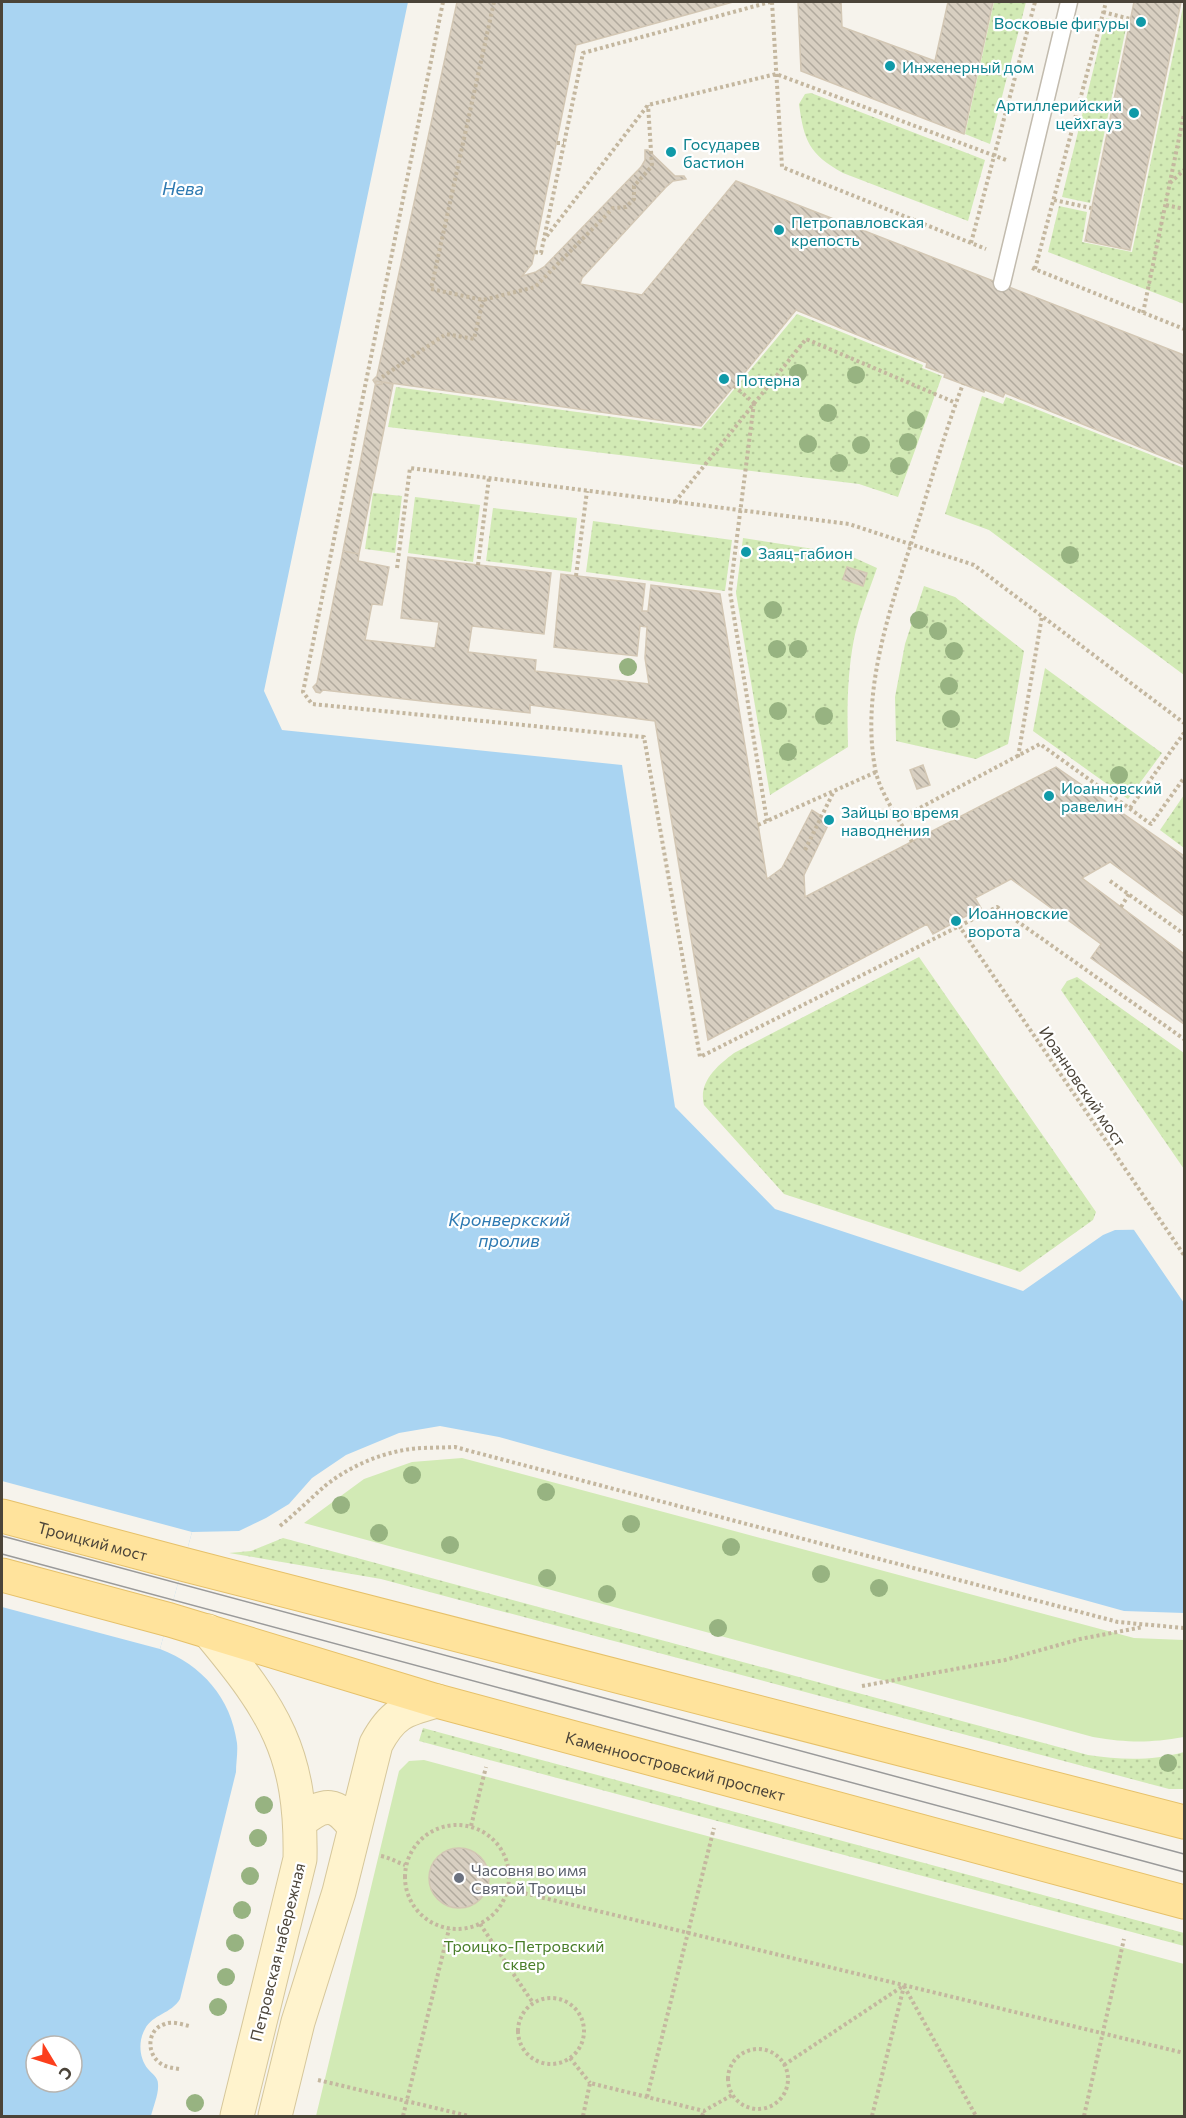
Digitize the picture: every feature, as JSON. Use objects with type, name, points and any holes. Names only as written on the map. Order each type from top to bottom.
[{"type":"main road","name":"Троицкий мост","points":[[2,1516],[186,1565],[1180,1816]]},
{"type":"main road","name":"Каменноостровский проспект","points":[[2,1575],[208,1631],[437,1701],[1185,1902]]},
{"type":"main road","name":"Петровская набережная","points":[[208,1631],[262,1700],[279,1730],[291,1763],[301,1821],[300,1859],[237,2116]]},
{"type":"main road","points":[[275,2116],[298,2022],[339,1892],[376,1743],[385,1726],[404,1710],[437,1701]]},
{"type":"main road","points":[[301,1821],[316,1809],[331,1807],[345,1814],[355,1827]]},
{"type":"lane","points":[[1002,284],[1069,2]]},
{"type":"path","points":[[443,2],[303,692],[312,704],[644,737],[700,1057],[997,907],[1185,1039]]},
{"type":"path","points":[[494,2],[431,289],[483,300],[535,286],[613,208],[626,207],[634,199],[634,186],[652,166],[648,105]]},
{"type":"path","points":[[535,252],[541,253],[583,53],[771,2],[783,167]]},
{"type":"path","points":[[971,243],[1035,2]]},
{"type":"path","points":[[1035,269],[1106,2]]},
{"type":"path","points":[[1103,12],[1130,19]]},
{"type":"path","points":[[543,242],[648,105],[776,74],[1029,170]]},
{"type":"path","points":[[1143,313],[1185,114]]},
{"type":"path","points":[[557,143],[564,143]]},
{"type":"path","points":[[1170,183],[1185,170]]},
{"type":"path","points":[[1054,200],[1091,208]]},
{"type":"path","points":[[1166,205],[1185,209]]},
{"type":"path","points":[[382,377],[446,334],[474,339],[483,300]]},
{"type":"path","points":[[675,502],[806,339],[956,403]]},
{"type":"path","points":[[912,842],[876,772],[872,745],[876,671],[884,635],[911,544],[963,384]]},
{"type":"path","points":[[734,386],[754,403]]},
{"type":"path","points":[[754,403],[730,592],[766,821]]},
{"type":"path","points":[[397,568],[410,468],[849,524],[974,565],[1185,723]]},
{"type":"path","points":[[478,565],[489,478]]},
{"type":"path","points":[[576,576],[587,491]]},
{"type":"path","points":[[1018,757],[1042,616]]},
{"type":"path","points":[[1130,808],[1185,734]]},
{"type":"path","points":[[899,819],[1040,744],[1151,824],[1185,778]]},
{"type":"path","points":[[758,825],[876,772]]},
{"type":"path","points":[[805,850],[835,790]]},
{"type":"path","points":[[1110,881],[1185,934]]},
{"type":"path","points":[[1121,907],[1128,894]]},
{"type":"path","name":"Иоанновский мост","points":[[959,926],[1185,1256]]},
{"type":"path","points":[[280,1526],[326,1486],[352,1468],[405,1449],[455,1447],[1118,1622],[1185,1628]]},
{"type":"path","points":[[862,1686],[1005,1660],[1080,1639],[1149,1625]]},
{"type":"path","points":[[471,1826],[486,1767]]},
{"type":"path","points":[[458,1824],[471,1826],[491,1837],[505,1856],[509,1878],[507,1890],[504,1900],[494,1914],[480,1923],[459,1929],[449,1929],[434,1924],[418,1912],[412,1904],[406,1890],[405,1865],[412,1848],[432,1830],[458,1824]]},
{"type":"path","points":[[647,2097],[714,1828]]},
{"type":"path","points":[[392,1858],[405,1865]]},
{"type":"path","points":[[507,1890],[1185,2053]]},
{"type":"path","points":[[480,1923],[533,2003]]},
{"type":"path","points":[[403,2116],[449,1929]]},
{"type":"path","points":[[1084,2116],[1124,1939]]},
{"type":"path","points":[[784,2065],[904,1985]]},
{"type":"path","points":[[872,2116],[904,1985]]},
{"type":"path","points":[[904,1985],[976,2116]]},
{"type":"path","points":[[542,1999],[562,2000],[578,2012],[584,2032],[582,2042],[570,2058],[559,2063],[548,2064],[536,2061],[520,2044],[519,2022],[524,2011],[533,2003],[542,1999]]},
{"type":"path","points":[[178,2069],[166,2066],[157,2060],[150,2051],[150,2039],[165,2023],[189,2026]]},
{"type":"path","points":[[750,2050],[766,2051],[784,2065],[787,2083],[780,2099],[772,2105],[755,2109],[738,2102],[732,2095],[729,2088],[729,2072],[742,2054],[750,2050]]},
{"type":"path","points":[[570,2058],[590,2083],[704,2111]]},
{"type":"path","points":[[316,2079],[469,2116]]},
{"type":"path","points":[[583,2116],[590,2083]]},
{"type":"path","points":[[702,2116],[704,2111],[732,2095]]},
{"type":"green space","points":[[994,2],[1026,2],[990,144],[965,134]]},
{"type":"green space","points":[[1184,2],[1184,304],[1048,252],[1059,206],[1087,212],[1082,242],[1132,252]]},
{"type":"green space","points":[[1106,18],[1127,23],[1090,203],[1062,197]]},
{"type":"green space","points":[[811,93],[985,160],[968,221],[843,173],[822,159],[815,153],[806,137],[801,117],[799,104],[805,94]]},
{"type":"green space","points":[[797,314],[923,365],[922,368],[942,376],[898,497],[859,484],[388,427],[396,387],[701,429]]},
{"type":"green space","points":[[982,396],[1003,404],[1006,397],[1184,468],[1184,675],[989,530],[945,514]]},
{"type":"green space","points":[[373,493],[402,496],[395,553],[365,549]]},
{"type":"green space","points":[[415,497],[480,505],[473,562],[408,553]]},
{"type":"green space","points":[[493,508],[577,518],[571,572],[486,561]]},
{"type":"green space","points":[[593,521],[732,540],[725,591],[586,572]]},
{"type":"green space","points":[[743,538],[846,554],[877,568],[854,639],[848,693],[848,747],[770,795],[736,593]]},
{"type":"green space","points":[[924,586],[955,597],[1024,651],[1008,744],[976,759],[896,741],[895,697],[905,644]]},
{"type":"green space","points":[[1045,668],[1162,753],[1128,799],[1033,731]]},
{"type":"green space","points":[[1184,795],[1184,848],[1160,830]]},
{"type":"green space","points":[[919,957],[1096,1212],[1093,1220],[1020,1272],[784,1194],[704,1105],[704,1089],[710,1075],[734,1053]]},
{"type":"green space","points":[[1077,977],[1184,1053],[1184,1169],[1061,990],[1067,981]]},
{"type":"green space","points":[[462,1458],[1134,1638],[1184,1640],[1184,1737],[1139,1742],[1093,1737],[304,1523],[364,1479],[412,1462]]},
{"type":"green space","points":[[283,1538],[1088,1755],[1136,1759],[1184,1752],[1184,1789],[1169,1789],[381,1579],[229,1553],[251,1551]]},
{"type":"green space","points":[[423,1728],[1184,1933],[1184,1946],[419,1741]]},
{"type":"green space","name":"Троицко-Петровский сквер","points":[[424,1760],[1184,1964],[1184,2116],[316,2116],[399,1771],[409,1761]]},
{"type":"water","points":[[2,2],[408,2],[264,691],[282,730],[622,765],[675,1107],[775,1209],[1023,1291],[1103,1235],[1115,1230],[1184,1229],[1184,1613],[1124,1611],[499,1437],[440,1426],[399,1433],[346,1455],[312,1478],[289,1504],[266,1518],[239,1531],[192,1532],[160,1649],[189,1664],[212,1685],[221,1698],[234,1727],[237,1743],[236,1772],[180,1999],[172,2008],[148,2024],[141,2039],[140,2049],[143,2060],[158,2082],[158,2092],[151,2116],[2,2116]]},
{"type":"pier","points":[[1184,1226],[1184,1303],[1132,1227]]},
{"type":"pier","points":[[2,1481],[192,1532],[160,1649],[2,1607]]},
{"type":"building","name":"Петропавловская крепость","points":[[457,2],[733,2],[576,45],[532,264],[522,276],[544,267],[641,167],[645,160],[645,150],[648,150],[675,176],[684,176],[686,179],[673,181],[666,187],[582,278],[580,284],[642,295],[736,181],[1184,355],[1184,465],[1005,393],[1003,397],[944,377],[945,374],[926,367],[927,363],[796,310],[701,426],[383,382],[376,385],[373,380],[377,376]]},
{"type":"building","name":"Инженерный дом","points":[[798,2],[841,2],[842,27],[935,61],[948,2],[993,2],[964,134],[801,71]]},
{"type":"building","name":"Артиллерийский цейхгауз","points":[[1134,2],[1181,2],[1130,250],[1085,241]]},
{"type":"building","points":[[376,381],[393,384],[359,554],[343,551]]},
{"type":"building","name":"Иоанновский равелин","points":[[343,551],[359,554],[358,561],[389,567],[382,605],[372,604],[365,640],[435,648],[439,622],[401,618],[408,557],[551,573],[544,634],[472,626],[468,652],[536,660],[535,671],[649,684],[645,658],[647,627],[640,626],[637,656],[554,647],[561,574],[645,584],[642,611],[648,611],[651,585],[720,594],[767,879],[782,868],[812,810],[826,819],[831,819],[804,875],[805,897],[1056,767],[1184,856],[1184,916],[1110,862],[1082,878],[1184,954],[1184,1024],[1091,958],[1101,944],[1011,879],[975,898],[981,908],[933,934],[927,924],[708,1040],[655,721],[530,705],[530,713],[323,690],[320,693],[316,692],[313,687],[317,683]]},
{"type":"building","points":[[847,567],[867,573],[863,586],[843,579]]},
{"type":"building","points":[[923,765],[930,785],[917,789],[910,770]]},
{"type":"building","name":"Часовня во имя Святой Троицы","points":[[453,1848],[465,1848],[476,1853],[484,1861],[489,1878],[487,1890],[476,1903],[465,1908],[453,1908],[442,1903],[434,1895],[429,1884],[429,1872],[434,1861],[442,1853]]},
{"type":"tram line","points":[[2,1536],[1184,1854]]},
{"type":"tram line","points":[[2,1554],[1184,1872]]},
{"type":"place","name":"Восковые фигуры","points":[[1141,22]]},
{"type":"place","name":"Инженерный дом","points":[[890,66]]},
{"type":"place","name":"Артиллерийский цейхгауз","points":[[1134,113]]},
{"type":"place","name":"Государев бастион","points":[[671,152]]},
{"type":"place","name":"Петропавловская крепость","points":[[779,230]]},
{"type":"place","name":"Потерна","points":[[724,379]]},
{"type":"place","name":"Заяц-габион","points":[[746,552]]},
{"type":"place","name":"Иоанновский равелин","points":[[1049,796]]},
{"type":"place","name":"Зайцы во время наводнения","points":[[829,820]]},
{"type":"place","name":"Иоанновские ворота","points":[[956,921]]},
{"type":"place","name":"Часовня во имя Святой Троицы","points":[[459,1878]]},
{"type":"water label","name":"Нева","points":[[183,188]]},
{"type":"water label","name":"Кронверкский пролив","points":[[509,1229]]}]
